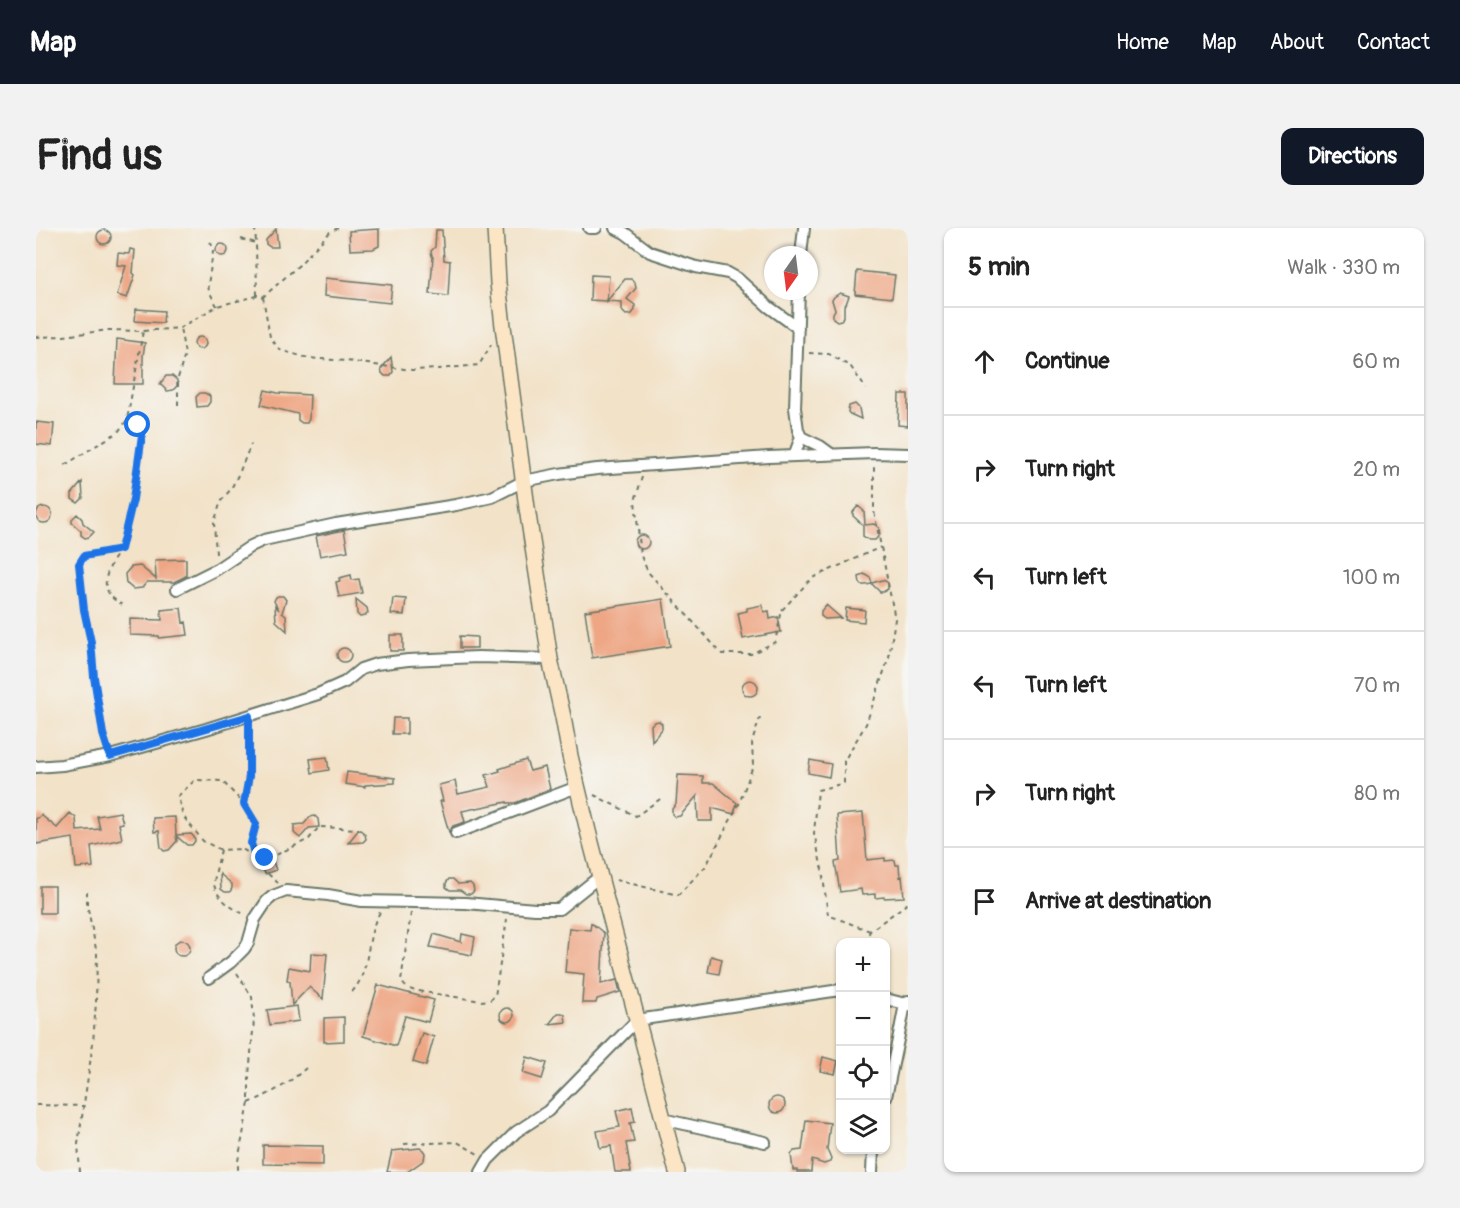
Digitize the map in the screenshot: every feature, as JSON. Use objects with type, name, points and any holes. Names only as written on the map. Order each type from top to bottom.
[{"type":"street","points":[[495,228],[503,326],[550,658],[577,787],[599,877],[677,1172]]},
{"type":"street","points":[[589,228],[596,228]]},
{"type":"street","points":[[615,228],[650,252],[696,267],[728,273],[738,278],[798,328]]},
{"type":"street","points":[[802,246],[804,228]]},
{"type":"street","points":[[799,300],[795,408],[798,430],[801,436],[831,454]]},
{"type":"street","points":[[794,456],[801,436]]},
{"type":"street","points":[[177,589],[217,569],[264,540],[336,524],[492,497],[524,481],[568,472],[697,461],[831,454],[908,454]]},
{"type":"street","points":[[36,767],[62,765],[110,756],[249,716],[318,694],[345,682],[361,669],[376,664],[478,657],[550,658]]},
{"type":"street","points":[[456,833],[577,787]]},
{"type":"street","points":[[209,978],[244,949],[255,919],[267,901],[286,891],[362,901],[466,903],[559,909],[599,877]]},
{"type":"street","points":[[481,1172],[488,1160],[516,1132],[548,1111],[637,1020],[836,991]]},
{"type":"street","points":[[890,1000],[907,1004],[890,1075]]},
{"type":"street","points":[[662,1119],[765,1142]]},
{"type":"street","points":[[872,1172],[873,1154]]},
{"type":"path","points":[[255,228],[257,296]]},
{"type":"path","points":[[263,297],[299,265],[330,232],[338,228]]},
{"type":"path","points":[[241,239],[256,243]]},
{"type":"path","points":[[210,242],[213,252],[207,285],[217,306]]},
{"type":"path","points":[[36,338],[108,330],[143,332],[180,328],[217,306],[257,296],[263,297]]},
{"type":"path","points":[[263,297],[270,337],[280,350],[308,358],[412,370],[479,365],[503,326]]},
{"type":"path","points":[[178,405],[178,378],[185,354],[180,328]]},
{"type":"path","points":[[64,465],[118,432],[128,420],[143,332]]},
{"type":"path","points":[[797,351],[829,354],[851,367],[866,389]]},
{"type":"path","points":[[122,605],[110,595],[106,584],[108,569],[121,549],[133,499],[142,435],[138,425],[128,420]]},
{"type":"path","points":[[217,569],[214,523],[221,501],[231,489],[251,444]]},
{"type":"path","points":[[870,931],[828,915],[822,869],[814,833],[818,790],[844,783],[844,761],[866,724],[889,657],[895,619],[874,511],[874,453]]},
{"type":"path","points":[[644,466],[635,501],[641,556],[648,572],[722,654],[751,654],[775,642],[782,610],[812,578],[881,547]]},
{"type":"path","points":[[110,756],[103,734],[95,688],[91,642],[84,610],[79,564],[84,556],[121,549]]},
{"type":"path","points":[[244,804],[249,776],[249,716]]},
{"type":"path","points":[[599,877],[678,895],[706,866],[740,804],[753,766],[752,742],[760,718]]},
{"type":"path","points":[[286,891],[263,869],[255,857],[251,843],[256,824],[244,804],[222,781],[195,780],[178,796],[183,816],[203,841],[221,850],[242,849],[255,857],[274,856],[309,839],[319,827],[358,829]]},
{"type":"path","points":[[577,787],[636,816],[663,797]]},
{"type":"path","points":[[221,850],[214,884],[218,894],[236,910],[255,919]]},
{"type":"path","points":[[80,1172],[78,1144],[93,1043],[96,1002],[97,954],[87,892]]},
{"type":"path","points":[[352,992],[358,986],[364,973],[374,925],[386,902]]},
{"type":"path","points":[[413,902],[401,981],[412,990],[481,1001],[490,1000],[495,996],[508,906]]},
{"type":"path","points":[[867,938],[870,931],[908,903]]},
{"type":"path","points":[[230,962],[252,997],[254,1020],[249,1103],[238,1172]]},
{"type":"path","points":[[249,1103],[274,1092],[306,1068]]},
{"type":"path","points":[[36,1105],[83,1106]]},
{"type":"path","points":[[404,1144],[457,1142],[488,1160]]},
{"type":"building","points":[[276,229],[278,247],[270,247],[266,244],[266,240]]},
{"type":"building","points":[[379,229],[379,246],[373,249],[350,250],[349,231]]},
{"type":"building","points":[[104,230],[109,232],[111,237],[109,242],[104,244],[99,242],[97,237],[99,232]]},
{"type":"building","points":[[436,230],[442,230],[444,260],[450,261],[448,296],[430,294],[433,257],[431,251],[435,247]]},
{"type":"building","points":[[224,244],[228,250],[224,256],[220,256],[216,248]]},
{"type":"building","points":[[130,249],[135,250],[133,273],[135,275],[127,298],[117,295],[126,266],[117,265],[118,253],[129,254]]},
{"type":"building","points":[[857,271],[895,275],[892,298],[855,294]]},
{"type":"building","points":[[591,275],[609,276],[607,301],[625,279],[631,279],[636,288],[627,299],[635,305],[632,314],[626,315],[622,311],[622,302],[590,300]]},
{"type":"building","points":[[325,278],[392,285],[390,303],[324,296]]},
{"type":"building","points":[[840,293],[849,296],[844,306],[844,317],[837,321],[833,318],[835,310],[832,300]]},
{"type":"building","points":[[136,309],[164,311],[163,323],[135,321]]},
{"type":"building","points":[[202,337],[206,343],[202,349],[198,349],[194,341]]},
{"type":"building","points":[[117,339],[145,343],[143,384],[115,384]]},
{"type":"building","points":[[391,357],[393,372],[390,376],[385,376],[381,369]]},
{"type":"building","points":[[166,376],[172,376],[177,380],[177,386],[173,390],[167,391],[160,384]]},
{"type":"building","points":[[265,390],[310,395],[307,423],[298,420],[298,414],[261,405]]},
{"type":"building","points":[[200,393],[210,396],[207,406],[197,407],[196,397]]},
{"type":"building","points":[[899,394],[908,394],[908,426],[898,425]]},
{"type":"building","points":[[855,404],[859,408],[861,419],[848,412],[849,406]]},
{"type":"building","points":[[36,422],[54,424],[52,446],[36,444]]},
{"type":"building","points":[[82,482],[83,498],[78,503],[72,499],[72,494]]},
{"type":"building","points":[[858,506],[864,511],[865,525],[874,524],[879,528],[880,535],[875,540],[869,540],[863,536],[863,525],[853,516]]},
{"type":"building","points":[[44,507],[52,515],[44,523],[36,515]]},
{"type":"building","points":[[77,514],[83,523],[94,532],[89,537],[85,538],[81,535],[81,531],[72,523],[72,519]]},
{"type":"building","points":[[344,530],[348,551],[320,556],[316,536]]},
{"type":"building","points":[[642,535],[647,537],[649,542],[647,547],[642,549],[637,547],[635,542],[637,537]]},
{"type":"building","points":[[186,559],[186,576],[174,582],[147,582],[142,588],[133,589],[126,583],[125,574],[131,567],[140,566],[156,579],[155,560]]},
{"type":"building","points":[[864,574],[870,577],[872,583],[885,581],[888,583],[888,589],[880,592],[872,584],[862,585],[859,577]]},
{"type":"building","points":[[351,575],[352,580],[359,579],[362,593],[339,597],[336,582],[340,581],[339,578]]},
{"type":"building","points":[[278,596],[283,596],[286,600],[282,613],[286,616],[287,631],[276,621],[275,606],[279,610],[274,601]]},
{"type":"building","points":[[393,598],[406,599],[404,615],[391,614]]},
{"type":"building","points":[[356,599],[367,608],[368,613],[365,616],[360,617],[357,614]]},
{"type":"building","points":[[663,599],[670,646],[592,658],[585,611]]},
{"type":"building","points":[[762,605],[764,612],[769,611],[770,619],[778,617],[781,632],[743,639],[738,613],[747,611],[747,608]]},
{"type":"building","points":[[826,605],[841,618],[825,619],[821,616],[821,611]]},
{"type":"building","points":[[181,608],[183,623],[186,622],[188,635],[159,638],[159,636],[130,635],[130,619],[162,620],[161,610]]},
{"type":"building","points":[[846,608],[865,610],[864,622],[845,620]]},
{"type":"building","points":[[390,635],[403,635],[403,651],[390,651]]},
{"type":"building","points":[[460,636],[477,637],[477,648],[460,648]]},
{"type":"building","points":[[344,648],[349,650],[351,655],[349,660],[344,662],[339,660],[337,655],[339,650]]},
{"type":"building","points":[[750,680],[756,682],[758,688],[756,694],[750,696],[744,694],[742,688],[744,682]]},
{"type":"building","points":[[393,718],[407,718],[407,734],[392,734]]},
{"type":"building","points":[[659,721],[662,729],[652,741],[651,725]]},
{"type":"building","points":[[327,757],[329,770],[312,773],[310,759]]},
{"type":"building","points":[[526,760],[530,771],[545,767],[550,789],[515,803],[507,802],[462,811],[465,822],[453,826],[449,832],[440,801],[443,801],[439,785],[455,781],[458,794],[490,787],[486,775]]},
{"type":"building","points":[[810,760],[831,764],[829,777],[808,773]]},
{"type":"building","points":[[347,772],[395,778],[395,783],[365,785],[365,787],[345,784]]},
{"type":"building","points":[[678,775],[703,776],[703,783],[713,783],[737,803],[734,814],[712,808],[712,821],[698,821],[697,796],[680,816],[675,817],[672,809],[676,804]]},
{"type":"building","points":[[120,812],[123,823],[119,824],[122,839],[91,846],[93,867],[76,868],[73,838],[36,844],[36,818],[41,815],[57,828],[70,813],[76,818],[77,831],[100,829],[97,816]]},
{"type":"building","points":[[863,813],[867,860],[885,858],[885,861],[895,860],[896,865],[899,865],[900,877],[902,876],[904,897],[875,898],[875,894],[862,895],[861,889],[840,892],[835,862],[840,861],[837,815]]},
{"type":"building","points":[[315,816],[319,827],[309,828],[300,838],[294,833],[294,825],[304,824],[310,817]]},
{"type":"building","points":[[175,817],[176,835],[191,834],[195,841],[192,845],[187,845],[176,836],[177,841],[169,850],[164,851],[161,848],[159,831],[154,832],[153,818]]},
{"type":"building","points":[[359,829],[365,834],[366,839],[363,842],[348,843]]},
{"type":"building","points":[[269,850],[276,870],[265,874],[258,853]]},
{"type":"building","points":[[220,874],[232,884],[230,892],[221,889]]},
{"type":"building","points":[[449,879],[453,879],[458,884],[470,883],[474,891],[466,894],[460,890],[450,890],[446,887]]},
{"type":"building","points":[[40,886],[55,886],[55,913],[40,913]]},
{"type":"building","points":[[591,923],[604,933],[601,984],[617,980],[620,992],[597,999],[596,1003],[582,1003],[584,974],[565,972],[569,928],[590,930]]},
{"type":"building","points":[[434,934],[461,942],[462,934],[475,937],[472,955],[430,947]]},
{"type":"building","points":[[182,940],[190,948],[182,956],[174,948]]},
{"type":"building","points":[[311,953],[327,954],[323,999],[309,987],[292,1005],[290,981],[287,980],[289,967],[310,971]]},
{"type":"building","points":[[711,956],[722,959],[719,974],[708,972]]},
{"type":"building","points":[[378,985],[434,1000],[428,1022],[405,1016],[396,1046],[363,1036]]},
{"type":"building","points":[[297,1006],[299,1021],[270,1025],[267,1010]]},
{"type":"building","points":[[507,1008],[512,1010],[514,1015],[512,1020],[507,1022],[502,1020],[500,1015],[502,1010]]},
{"type":"building","points":[[558,1013],[565,1015],[566,1022],[549,1024]]},
{"type":"building","points":[[344,1017],[344,1041],[324,1042],[324,1018]]},
{"type":"building","points":[[422,1033],[434,1037],[426,1066],[413,1062]]},
{"type":"building","points":[[527,1057],[547,1063],[542,1079],[523,1073]]},
{"type":"building","points":[[823,1057],[836,1060],[835,1074],[820,1071]]},
{"type":"building","points":[[777,1097],[783,1099],[785,1105],[783,1111],[777,1113],[771,1111],[769,1105],[771,1099]]},
{"type":"building","points":[[632,1107],[635,1122],[630,1123],[634,1142],[626,1143],[631,1172],[615,1172],[611,1146],[600,1148],[597,1131],[620,1127],[616,1111]]},
{"type":"building","points":[[806,1120],[830,1123],[827,1150],[831,1159],[830,1162],[824,1164],[812,1160],[811,1172],[797,1172],[793,1170],[791,1154],[802,1150]]},
{"type":"building","points":[[263,1145],[323,1146],[323,1165],[263,1164]]},
{"type":"building","points":[[420,1148],[425,1153],[424,1160],[407,1172],[387,1172],[392,1151]]},
{"type":"route","points":[[138,425],[142,435],[133,499],[121,549],[84,556],[79,564],[103,734],[110,756],[249,716],[249,776],[244,804],[256,824],[251,843],[252,850],[255,857],[265,858]]}]
